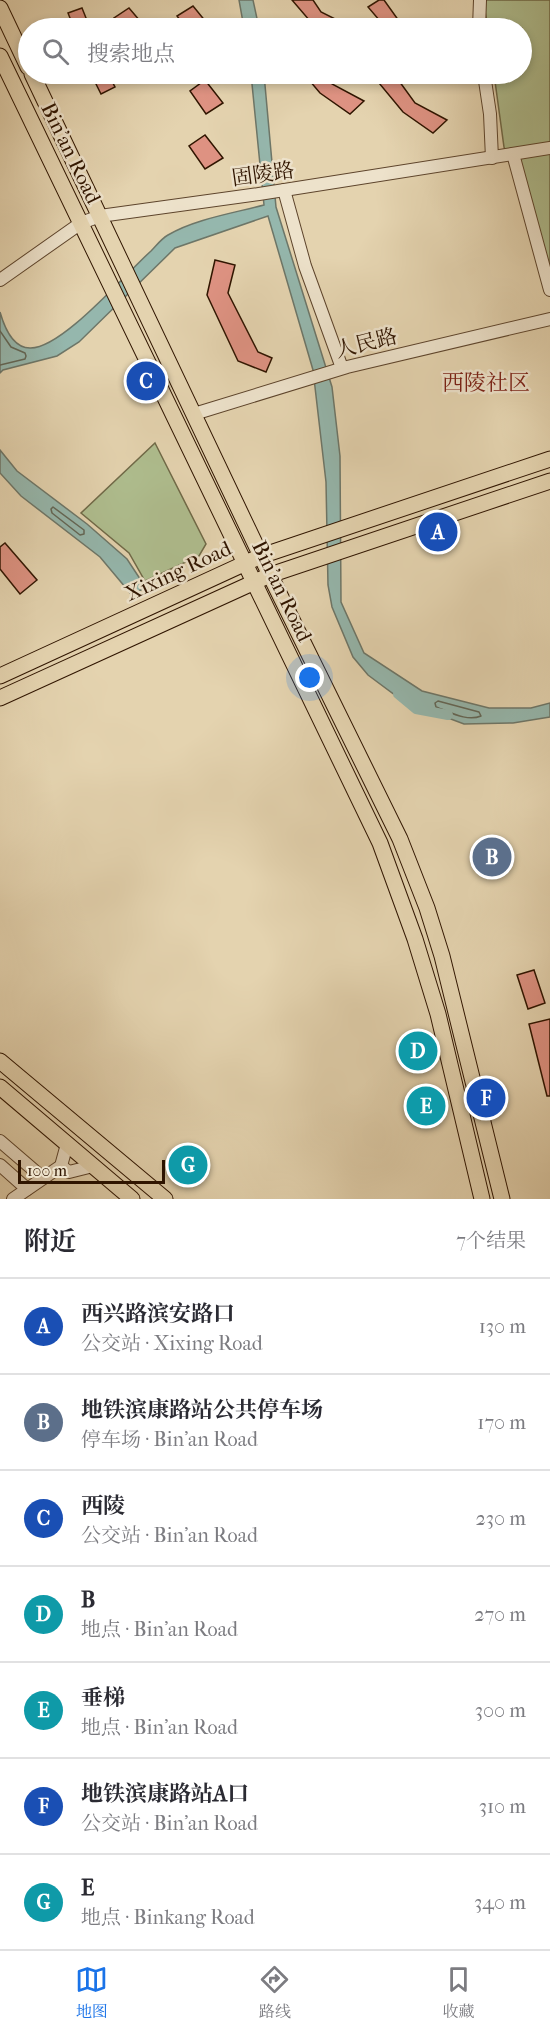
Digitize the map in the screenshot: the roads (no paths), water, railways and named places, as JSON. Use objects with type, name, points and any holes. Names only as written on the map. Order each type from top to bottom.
[{"type":"main road","points":[[0,8],[18,46]]},
{"type":"main road","name":"Bin'an Road","points":[[0,56],[381,843],[415,939],[438,1014],[482,1199]]},
{"type":"main road","name":"Bin'an Road","points":[[37,84],[270,575],[400,839],[427,908],[442,956],[502,1199]]},
{"type":"main road","name":"Xixing Road","points":[[0,676],[261,556],[550,459]]},
{"type":"main road","name":"Xixing Road","points":[[0,698],[270,575],[550,481]]},
{"type":"main road","points":[[0,1061],[165,1199]]},
{"type":"main road","points":[[0,1087],[132,1199]]},
{"type":"street","points":[[479,18],[480,0]]},
{"type":"street","points":[[486,84],[490,114],[492,158]]},
{"type":"street","name":"固陵路","points":[[3,278],[81,223],[100,216],[550,148]]},
{"type":"street","points":[[513,154],[550,290]]},
{"type":"street","points":[[284,190],[305,266],[342,368]]},
{"type":"street","name":"人民路","points":[[194,414],[342,368],[550,319]]},
{"type":"street","points":[[0,1141],[43,1178]]},
{"type":"street","points":[[13,1199],[61,1166],[67,1144]]},
{"type":"street","points":[[0,1165],[27,1189]]},
{"type":"street","points":[[61,1166],[69,1172],[93,1166]]},
{"type":"water","points":[[239,0],[253,0],[257,18],[242,18]]},
{"type":"water","points":[[252,84],[265,84],[276,207],[332,387],[340,456],[341,602],[364,653],[422,691],[489,708],[531,708],[550,703],[550,717],[513,723],[464,724],[403,701],[368,675],[353,657],[332,607],[328,585],[326,482],[313,370],[268,216],[175,248],[79,342],[57,356],[3,370],[0,373],[0,312],[7,330],[18,344],[30,348],[43,345],[76,324],[168,235],[202,221],[264,205]]},
{"type":"water","points":[[0,450],[17,471],[87,524],[127,559],[146,588],[131,594],[100,557],[21,496],[0,473]]},
{"type":"waterway","points":[[398,694],[416,709],[448,715]]},
{"type":"place","name":"西陵","points":[[146,381]]},
{"type":"place","name":"西兴路滨安路口","points":[[438,532]]},
{"type":"place","name":"地铁滨康路站公共停车场","points":[[492,857]]},
{"type":"place","name":"B","points":[[418,1051]]},
{"type":"place","name":"地铁滨康路站A口","points":[[486,1098]]},
{"type":"place","name":"垂梯","points":[[426,1106]]},
{"type":"place","name":"E","points":[[188,1165]]},
{"type":"district","name":"西陵社区","points":[[486,382]]}]
